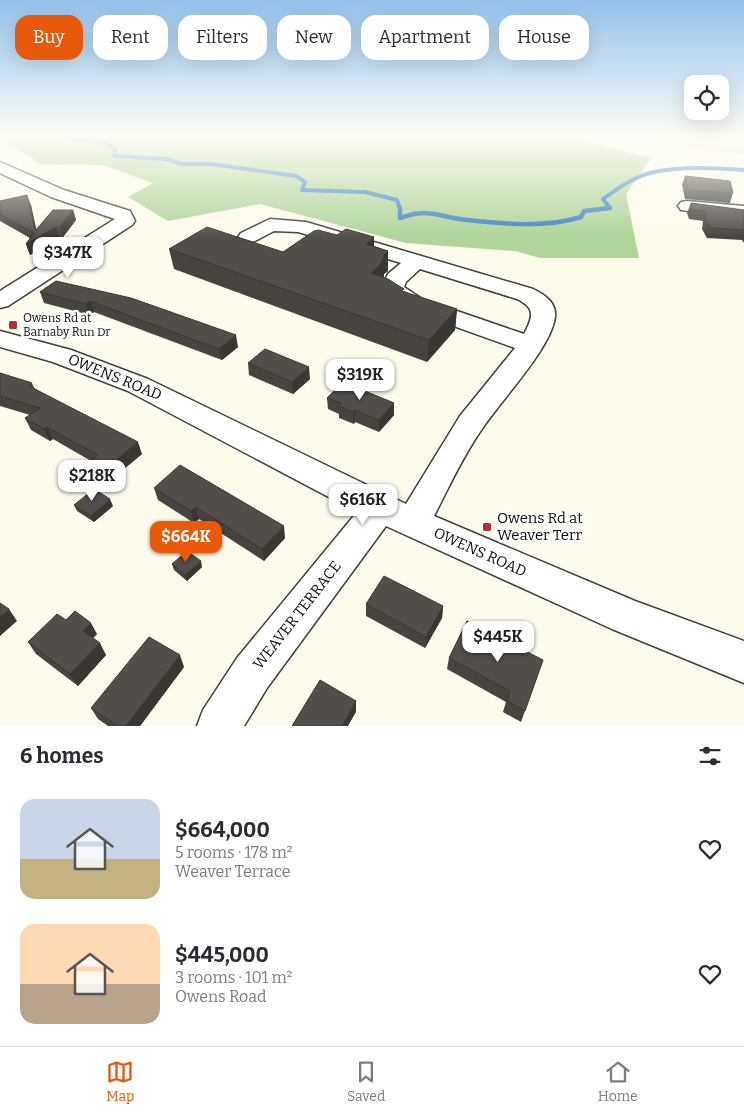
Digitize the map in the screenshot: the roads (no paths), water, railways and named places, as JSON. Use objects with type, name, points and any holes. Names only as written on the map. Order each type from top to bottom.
[{"type":"street","points":[[0,301],[126,221],[123,215],[80,202],[27,181],[6,170]]},
{"type":"street","points":[[9,187],[27,181]]},
{"type":"street","points":[[687,206],[744,212]]},
{"type":"street","points":[[248,237],[270,225],[300,226],[415,262]]},
{"type":"street","points":[[415,262],[396,279],[392,288],[400,296],[414,304],[529,344]]},
{"type":"street","name":"WEAVER TERRACE","points":[[218,726],[252,673],[396,515],[470,423],[529,344],[543,319],[544,308],[532,297],[415,262]]},
{"type":"street","name":"OWENS ROAD","points":[[0,339],[62,356],[138,385],[396,515],[626,616],[744,662]]},
{"type":"waterway","points":[[253,170],[296,176],[305,182],[302,190],[365,192],[397,200],[400,209]]},
{"type":"waterway","points":[[610,208],[603,199],[640,176],[666,170]]},
{"type":"waterway","points":[[400,209],[400,218],[427,213],[457,219],[496,223],[539,224],[581,217],[584,211],[610,208]]},
{"type":"waterway","points":[[601,209],[610,208]]},
{"type":"place","name":"Owens Rd at Barnaby Run Dr","points":[[13,325]]},
{"type":"place","name":"Owens Rd at Weaver Terr","points":[[487,527]]}]
